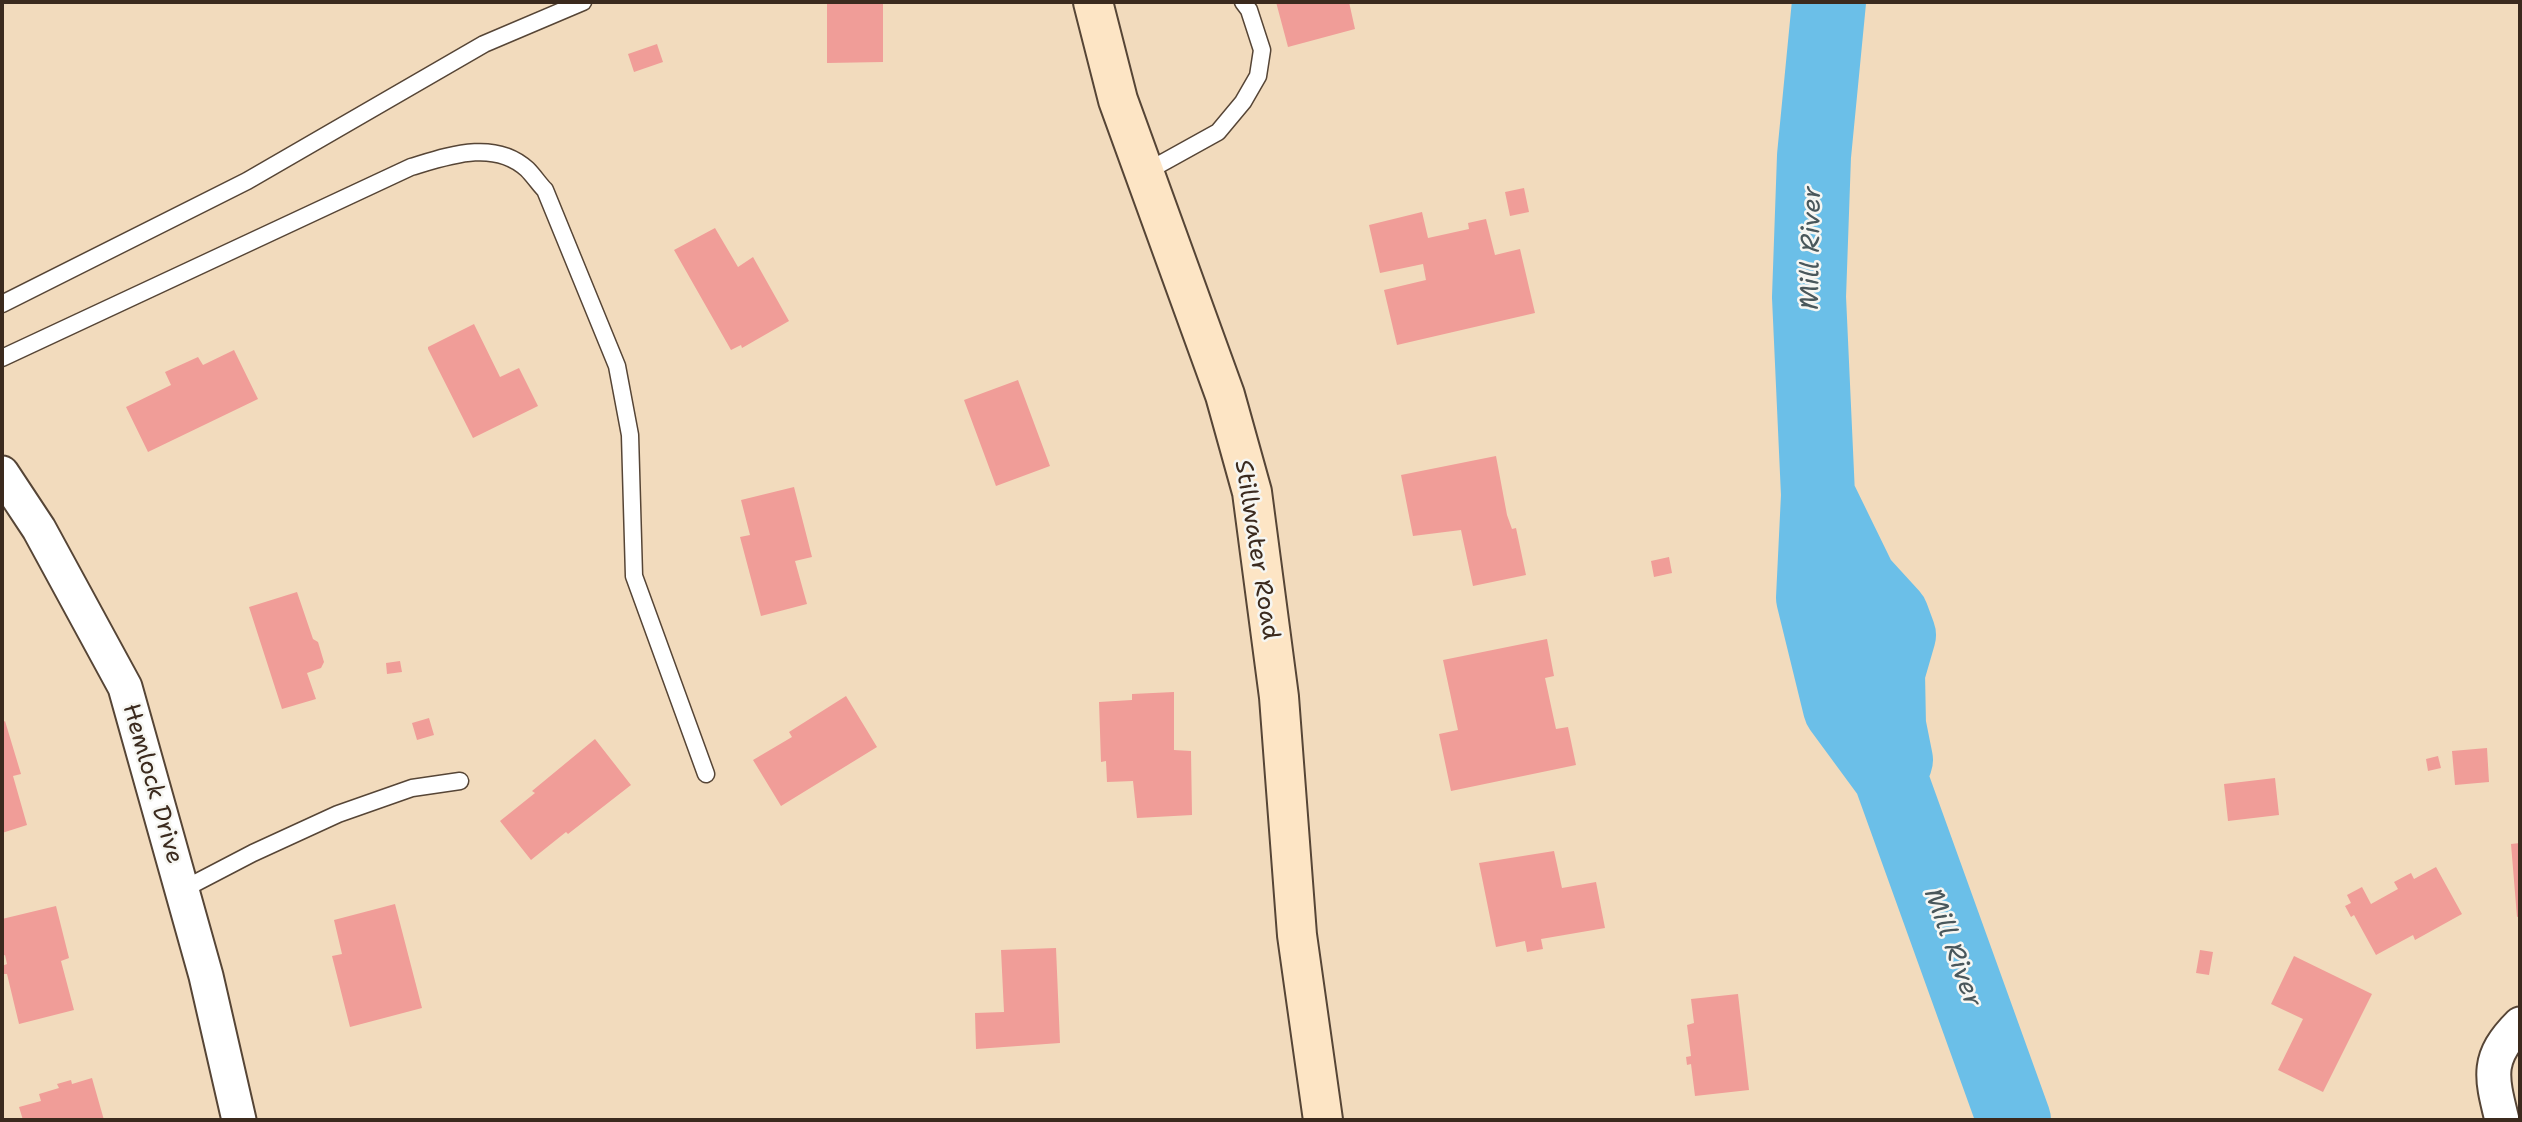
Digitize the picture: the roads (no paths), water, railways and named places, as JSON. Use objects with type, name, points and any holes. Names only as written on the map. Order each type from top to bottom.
[{"type":"main road","name":"Stillwater Road","points":[[1093,2],[1118,100],[1225,395],[1252,492],[1279,697],[1297,935],[1323,1120]]},
{"type":"street","name":"Hemlock Drive","points":[[2,473],[39,529],[125,687],[206,976],[239,1120]]},
{"type":"street","points":[[2502,1120],[2494,1088],[2494,1060],[2512,1032]]},
{"type":"lane","points":[[2,304],[247,181],[484,44],[583,2]]},
{"type":"lane","points":[[1144,173],[1218,132],[1243,102],[1258,76],[1262,50],[1249,10],[1243,2]]},
{"type":"lane","points":[[2,358],[411,167],[457,153],[498,153],[526,168],[545,191],[617,366],[630,435],[634,576],[706,774]]},
{"type":"lane","points":[[182,890],[253,853],[338,814],[412,788],[460,781]]},
{"type":"waterway","name":"Mill River","points":[[1829,2],[1814,156],[1809,297],[1818,495],[1813,598],[1840,708],[1890,776],[2014,1120]]},
{"type":"waterway","name":"Mill River","points":[[1819,497],[1860,581],[1892,616],[1899,635],[1888,673],[1889,725],[1896,760],[1890,776]]}]
